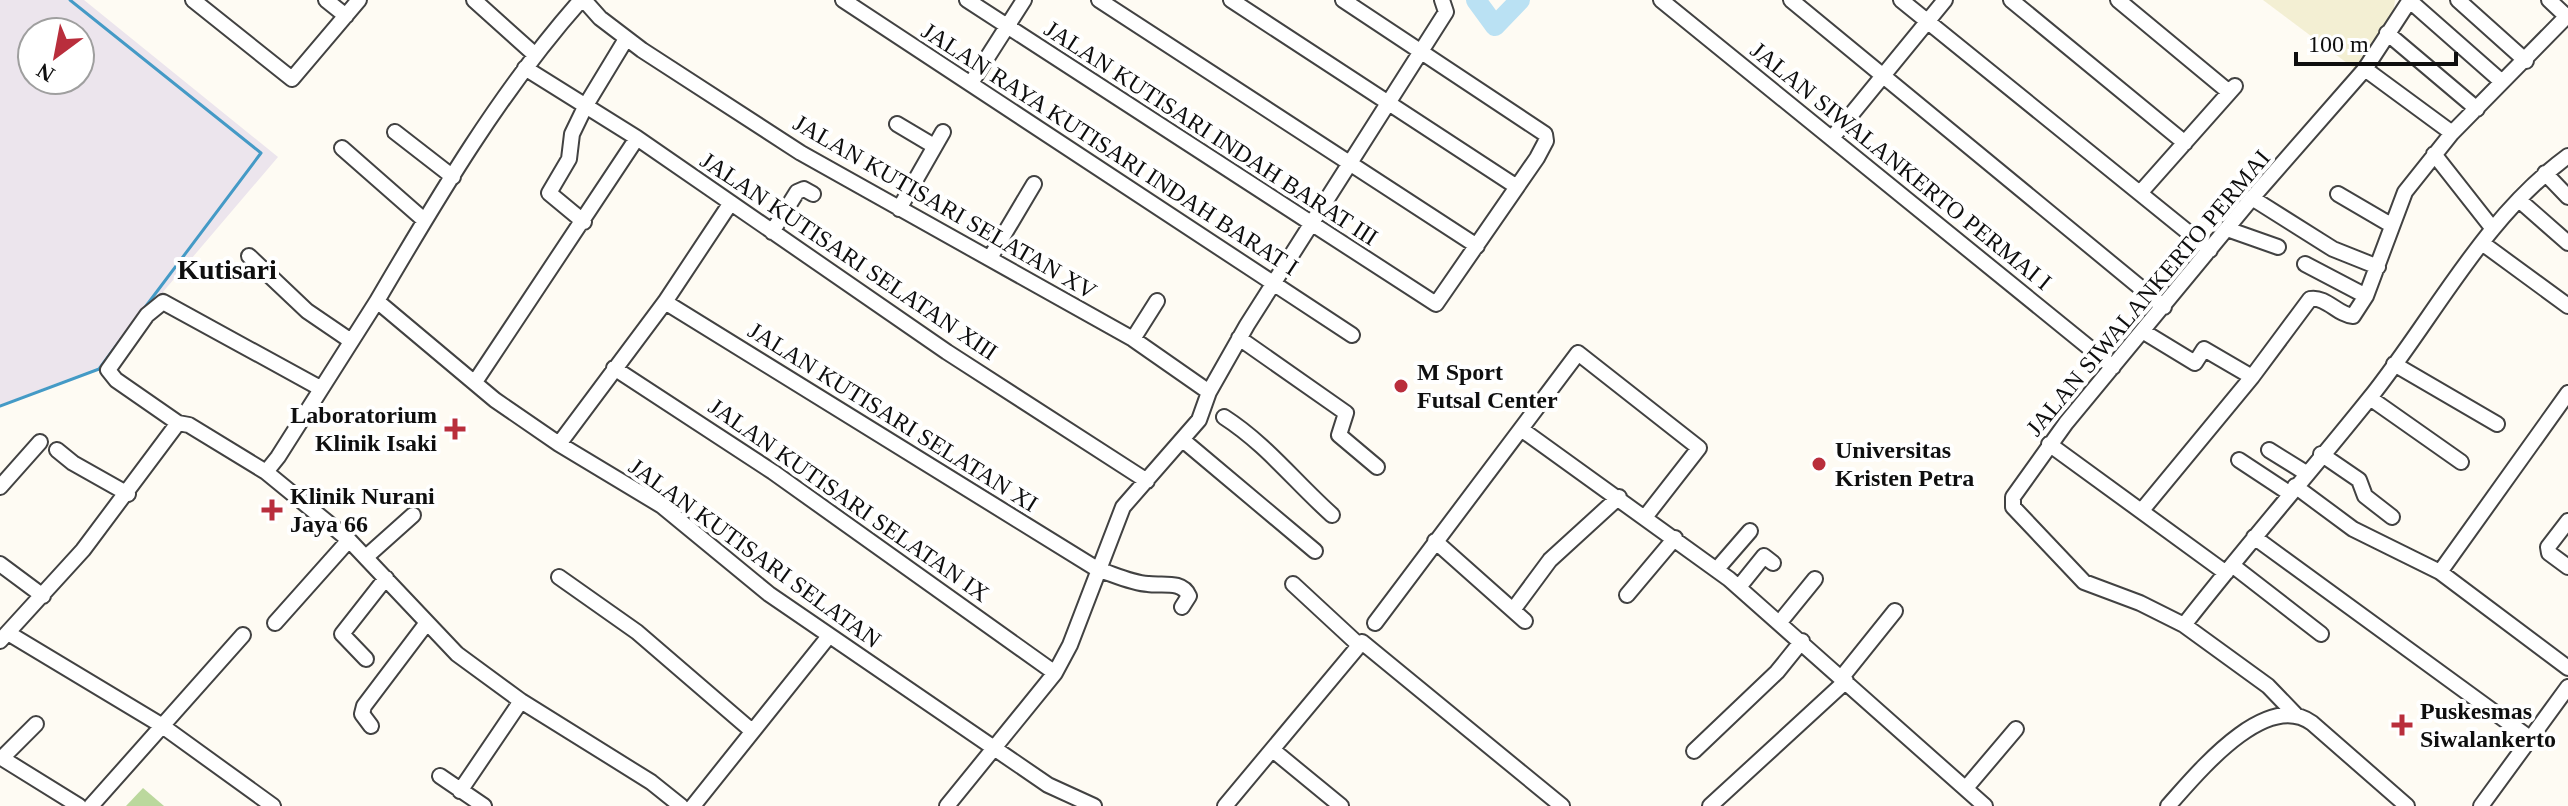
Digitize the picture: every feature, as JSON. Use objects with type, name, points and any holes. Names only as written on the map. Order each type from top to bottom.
[{"type":"street","points":[[193,0],[288,77],[296,78],[359,0]]},
{"type":"street","points":[[326,0],[346,16]]},
{"type":"street","points":[[266,472],[533,53],[582,0]]},
{"type":"street","name":"JALAN KUTISARI SELATAN XV","points":[[582,0],[626,39],[824,168],[1133,339],[1264,445],[1297,484],[1332,515]]},
{"type":"street","name":"JALAN RAYA KUTISARI INDAH BARAT I","points":[[843,0],[1352,335]]},
{"type":"street","name":"JALAN KUTISARI INDAH BARAT III","points":[[967,0],[1431,302],[1439,301],[1477,246]]},
{"type":"street","points":[[971,83],[1024,0]]},
{"type":"street","points":[[1099,0],[1477,246],[1544,146],[1545,134],[1343,0]]},
{"type":"street","points":[[1231,0],[1517,187]]},
{"type":"street","points":[[947,806],[991,748],[1055,673],[1078,625],[1123,507],[1214,407],[1239,338],[1423,52],[1446,12],[1442,0]]},
{"type":"street","name":"JALAN SIWALANKERTO PERMAI I","points":[[1661,0],[2113,367]]},
{"type":"street","points":[[1791,0],[2164,307]]},
{"type":"street","points":[[1901,0],[2210,250]]},
{"type":"street","points":[[1832,138],[1945,0]]},
{"type":"street","points":[[2011,0],[2185,143]]},
{"type":"street","points":[[2118,0],[2232,89],[2140,193]]},
{"type":"street","points":[[2410,0],[2502,82]]},
{"type":"street","name":"JALAN SIWALANKERTO PERMAI","points":[[2184,625],[2125,596],[2084,582],[2013,507],[2016,490],[2049,444],[2252,198],[2365,69],[2410,0]]},
{"type":"street","points":[[2458,0],[2526,61]]},
{"type":"street","points":[[2143,509],[2252,377],[2310,299],[2319,298],[2351,317],[2366,296],[2398,204],[2452,133],[2567,16],[2549,0]]},
{"type":"street","points":[[484,3],[533,53]]},
{"type":"street","points":[[2387,33],[2477,109]]},
{"type":"street","points":[[584,222],[549,193],[569,159],[572,134],[586,105],[626,39]]},
{"type":"street","name":"JALAN KUTISARI SELATAN XIII","points":[[525,68],[637,138],[947,352],[1147,481]]},
{"type":"street","points":[[2365,69],[2452,133]]},
{"type":"street","points":[[897,124],[934,146]]},
{"type":"street","points":[[395,132],[453,177]]},
{"type":"street","points":[[899,209],[943,132]]},
{"type":"street","points":[[475,382],[637,138]]},
{"type":"street","points":[[342,148],[424,220]]},
{"type":"street","points":[[2434,154],[2493,229]]},
{"type":"street","points":[[2407,806],[2312,723],[2295,714],[2268,686],[2184,625],[2292,489],[2370,398],[2493,229],[2545,173],[2568,156]]},
{"type":"street","points":[[2545,173],[2568,197]]},
{"type":"street","points":[[990,258],[1034,184]]},
{"type":"street","points":[[772,232],[797,192],[804,189],[813,194]]},
{"type":"street","points":[[2338,194],[2391,225]]},
{"type":"street","points":[[2252,198],[2333,249],[2378,267]]},
{"type":"street","points":[[2519,200],[2568,243]]},
{"type":"street","points":[[559,444],[665,302],[730,204]]},
{"type":"street","points":[[2227,229],[2278,247]]},
{"type":"street","points":[[2482,243],[2568,306]]},
{"type":"street","points":[[249,256],[307,311],[351,341]]},
{"type":"street","points":[[2305,264],[2366,296]]},
{"type":"street","name":"JALAN KUTISARI SELATAN","points":[[377,301],[475,382],[559,444],[662,506],[743,574],[1061,800],[1094,806]]},
{"type":"street","points":[[1133,339],[1157,301]]},
{"type":"street","points":[[320,388],[186,312],[160,302],[108,372],[178,423],[189,425],[266,472],[349,540],[457,654],[521,701],[665,792],[681,806]]},
{"type":"street","name":"JALAN KUTISARI SELATAN XI","points":[[665,302],[1097,569],[1146,584],[1171,584],[1184,589],[1189,596],[1182,607]]},
{"type":"street","points":[[2144,332],[2195,363],[2204,349],[2252,377]]},
{"type":"street","points":[[1239,338],[1346,413],[1339,435],[1377,467]]},
{"type":"street","points":[[1225,806],[1361,644],[1435,541],[1580,353],[1698,447],[1646,516]]},
{"type":"street","points":[[2394,364],[2497,424]]},
{"type":"street","name":"JALAN KUTISARI SELATAN IX","points":[[614,368],[786,481],[1055,673]]},
{"type":"street","points":[[2370,398],[2461,462]]},
{"type":"street","points":[[2440,572],[2566,402]]},
{"type":"street","points":[[178,423],[163,440],[128,494],[43,596],[4,637],[161,725],[273,806]]},
{"type":"street","points":[[1521,429],[1646,516],[1739,587],[1973,799],[2016,729]]},
{"type":"street","points":[[1184,441],[1315,551]]},
{"type":"street","points":[[0,487],[40,442]]},
{"type":"street","points":[[2049,444],[2321,634]]},
{"type":"street","points":[[57,450],[73,463],[128,494]]},
{"type":"street","points":[[2269,450],[2306,473]]},
{"type":"street","points":[[2321,454],[2359,480],[2365,496],[2392,517]]},
{"type":"street","points":[[2239,460],[2292,489],[2344,523],[2440,572],[2568,668]]},
{"type":"street","points":[[1513,610],[1550,560],[1619,497]]},
{"type":"street","points":[[366,557],[413,515]]},
{"type":"street","points":[[2568,521],[2548,550],[2568,567]]},
{"type":"street","points":[[1717,569],[1750,531]]},
{"type":"street","points":[[2254,537],[2531,739]]},
{"type":"street","points":[[1627,595],[1675,538]]},
{"type":"street","points":[[275,623],[349,540]]},
{"type":"street","points":[[1435,541],[1525,621]]},
{"type":"street","points":[[1739,587],[1764,556],[1773,563]]},
{"type":"street","points":[[0,564],[43,596]]},
{"type":"street","points":[[559,577],[637,632],[752,731]]},
{"type":"street","points":[[366,659],[342,634],[386,578]]},
{"type":"street","points":[[1780,622],[1815,579]]},
{"type":"street","points":[[1293,584],[1361,644],[1562,806]]},
{"type":"street","points":[[1710,806],[1844,679],[1895,611]]},
{"type":"street","points":[[371,726],[362,710],[426,624]]},
{"type":"street","points":[[91,806],[243,635]]},
{"type":"street","points":[[693,806],[829,636]]},
{"type":"street","points":[[1694,751],[1777,672],[1802,641]]},
{"type":"street","points":[[2481,806],[2568,687]]},
{"type":"street","points":[[460,791],[521,701]]},
{"type":"street","points":[[2168,806],[2227,743],[2275,718],[2295,714]]},
{"type":"street","points":[[36,724],[1,758],[79,806]]},
{"type":"street","points":[[1274,751],[1341,806]]},
{"type":"street","points":[[440,776],[484,806]]},
{"type":"street","points":[[655,806],[665,792]]},
{"type":"shaded area","points":[[0,0],[84,0],[278,157],[99,367],[0,405]]},
{"type":"shaded area","points":[[2263,0],[2395,0],[2393,15],[2355,69]]},
{"type":"green space","points":[[143,788],[164,806],[126,806]]},
{"type":"waterway","points":[[70,0],[261,153],[143,310]]},
{"type":"waterway","points":[[1476,0],[1495,26],[1520,0]]},
{"type":"waterway","points":[[0,406],[99,369],[122,338]]},
{"type":"place","name":"M Sport Futsal Center","points":[[1401,386]]},
{"type":"place","name":"Laboratorium Klinik Isaki","points":[[455,429]]},
{"type":"place","name":"Universitas Kristen Petra","points":[[1819,464]]},
{"type":"place","name":"Klinik Nurani Jaya 66","points":[[272,510]]},
{"type":"place","name":"Puskesmas Siwalankerto","points":[[2402,725]]},
{"type":"district","name":"Kutisari","points":[[227,269]]}]
